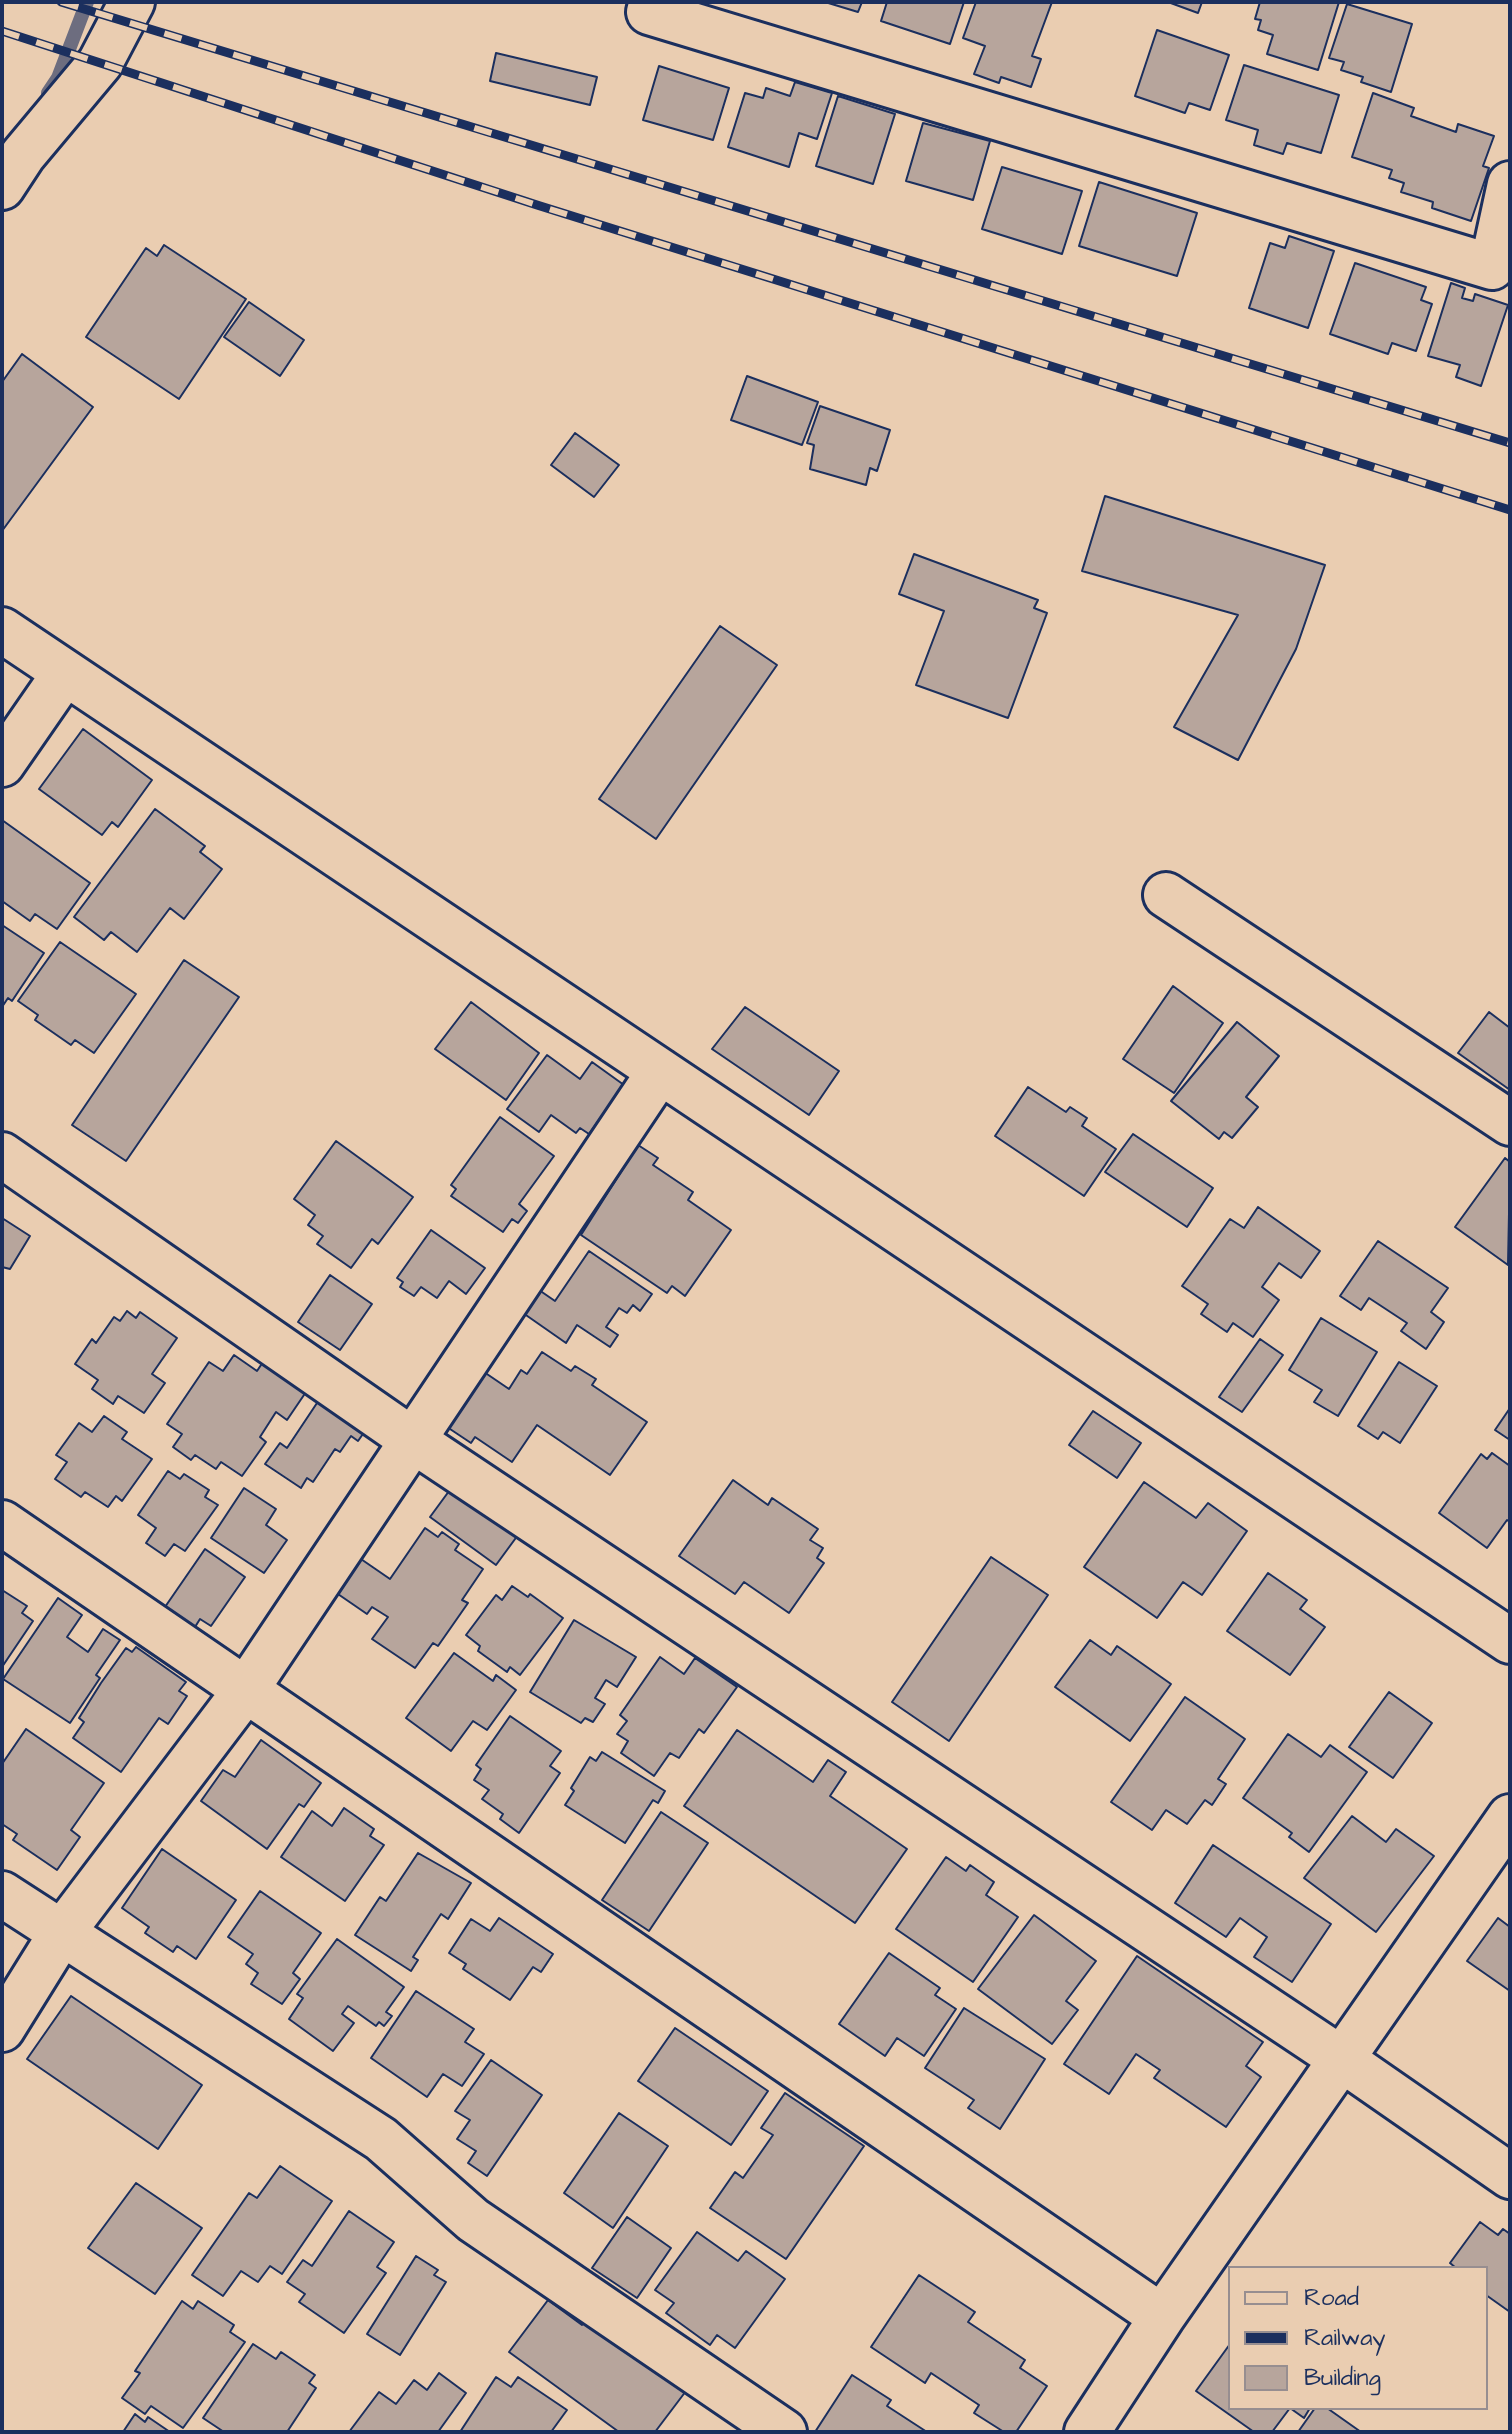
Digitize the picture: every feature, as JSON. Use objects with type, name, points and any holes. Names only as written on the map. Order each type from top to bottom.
[{"type":"street","points":[[652,2],[649,12],[1501,270],[1510,184]]},
{"type":"street","points":[[2,187],[23,155],[100,63],[127,11]]},
{"type":"street","points":[[2,630],[1510,1641]]},
{"type":"street","points":[[2,764],[65,673]]},
{"type":"street","points":[[1166,895],[1510,1123]]},
{"type":"street","points":[[2,2029],[61,1934],[245,1691],[660,1071]]},
{"type":"street","points":[[2,1155],[411,1439],[1340,2058],[1510,2176]]},
{"type":"street","points":[[2,1523],[1162,2317]]},
{"type":"street","points":[[1087,2432],[1340,2058],[1510,1817]]},
{"type":"street","points":[[2,1894],[381,2139],[473,2220],[784,2432]]},
{"type":"building","points":[[825,2],[862,2],[858,12]]},
{"type":"building","points":[[887,2],[964,2],[950,44],[881,21]]},
{"type":"building","points":[[976,2],[1052,2],[1032,56],[1041,59],[1031,87],[1001,77],[999,83],[974,74],[985,46],[963,38]]},
{"type":"building","points":[[1168,2],[1202,2],[1198,13]]},
{"type":"building","points":[[1260,2],[1339,2],[1318,70],[1267,54],[1273,35],[1258,30],[1261,20],[1255,19]]},
{"type":"building","points":[[1347,4],[1412,24],[1391,92],[1361,82],[1363,77],[1341,70],[1344,62],[1329,58]]},
{"type":"building","points":[[1157,30],[1229,55],[1210,110],[1189,103],[1185,113],[1135,96]]},
{"type":"building","points":[[496,53],[597,77],[590,105],[490,81]]},
{"type":"building","points":[[1244,65],[1339,95],[1321,153],[1287,143],[1283,154],[1254,145],[1258,130],[1226,120]]},
{"type":"building","points":[[659,66],[729,88],[713,140],[643,120]]},
{"type":"building","points":[[795,82],[832,93],[817,139],[799,133],[789,167],[728,147],[745,93],[763,98],[766,88],[790,96]]},
{"type":"building","points":[[1373,93],[1414,108],[1411,116],[1456,132],[1458,124],[1494,136],[1483,166],[1489,168],[1471,221],[1432,208],[1433,202],[1401,192],[1404,183],[1389,178],[1392,170],[1352,157]]},
{"type":"building","points":[[838,96],[895,114],[873,184],[816,166]]},
{"type":"building","points":[[923,123],[990,141],[973,200],[906,181]]},
{"type":"building","points":[[1002,167],[1082,191],[1062,254],[982,229]]},
{"type":"building","points":[[1099,182],[1197,213],[1177,276],[1079,246]]},
{"type":"building","points":[[1289,236],[1334,251],[1308,328],[1249,308],[1270,243],[1285,248]]},
{"type":"building","points":[[164,245],[246,299],[179,399],[86,337],[146,248],[157,256]]},
{"type":"building","points":[[1355,263],[1426,287],[1421,300],[1432,304],[1416,351],[1392,343],[1388,354],[1330,334]]},
{"type":"building","points":[[1451,283],[1465,288],[1462,298],[1473,301],[1475,294],[1508,305],[1481,386],[1456,377],[1460,365],[1428,356]]},
{"type":"building","points":[[249,302],[304,340],[280,376],[224,337]]},
{"type":"building","points":[[22,354],[93,407],[2,531],[2,382]]},
{"type":"building","points":[[747,376],[818,402],[802,445],[731,420]]},
{"type":"building","points":[[820,406],[890,430],[877,471],[870,468],[866,485],[810,469],[814,445],[807,443]]},
{"type":"building","points":[[575,433],[619,465],[594,497],[551,465]]},
{"type":"building","points":[[1105,496],[1325,565],[1296,649],[1238,760],[1174,727],[1238,615],[1082,571]]},
{"type":"building","points":[[914,554],[1038,600],[1034,608],[1047,613],[1008,718],[916,685],[944,611],[899,594]]},
{"type":"building","points":[[720,626],[777,665],[656,839],[599,799]]},
{"type":"building","points":[[83,729],[152,780],[118,827],[112,822],[102,835],[39,789]]},
{"type":"building","points":[[155,809],[205,846],[200,852],[222,869],[184,919],[170,908],[137,952],[111,932],[104,940],[74,917]]},
{"type":"building","points":[[2,820],[90,883],[57,929],[35,914],[30,921],[2,901]]},
{"type":"building","points":[[2,925],[44,953],[12,1001],[8,998],[2,1007]]},
{"type":"building","points":[[60,942],[136,994],[94,1053],[75,1040],[71,1045],[35,1020],[38,1015],[18,1001]]},
{"type":"building","points":[[184,960],[239,997],[126,1161],[72,1125]]},
{"type":"building","points":[[1173,986],[1223,1023],[1174,1093],[1123,1059]]},
{"type":"building","points":[[471,1002],[539,1053],[506,1100],[435,1049]]},
{"type":"building","points":[[745,1007],[839,1071],[809,1115],[712,1049]]},
{"type":"building","points":[[1489,1012],[1510,1028],[1510,1090],[1458,1053]]},
{"type":"building","points":[[1237,1022],[1279,1056],[1246,1097],[1258,1107],[1232,1138],[1224,1132],[1219,1139],[1171,1101]]},
{"type":"building","points":[[547,1055],[580,1079],[592,1062],[624,1085],[589,1134],[580,1128],[576,1133],[551,1115],[539,1132],[507,1109]]},
{"type":"building","points":[[1028,1087],[1066,1112],[1070,1107],[1087,1118],[1082,1126],[1116,1149],[1084,1196],[995,1136]]},
{"type":"building","points":[[500,1117],[554,1156],[519,1204],[527,1211],[518,1223],[512,1219],[503,1232],[451,1196],[456,1189],[451,1185]]},
{"type":"building","points":[[1133,1134],[1213,1188],[1187,1227],[1105,1172]]},
{"type":"building","points":[[336,1141],[413,1197],[378,1244],[372,1239],[351,1268],[317,1244],[323,1236],[308,1225],[315,1215],[294,1199]]},
{"type":"building","points":[[638,1145],[658,1158],[653,1165],[693,1192],[688,1200],[731,1230],[685,1296],[672,1286],[667,1293],[581,1235]]},
{"type":"building","points":[[1505,1158],[1510,1162],[1508,1265],[1455,1227]]},
{"type":"building","points":[[1258,1207],[1320,1251],[1301,1278],[1279,1263],[1262,1287],[1279,1300],[1253,1337],[1233,1323],[1227,1332],[1201,1314],[1208,1304],[1182,1286],[1230,1219],[1244,1228]]},
{"type":"building","points":[[2,1218],[30,1236],[10,1269],[2,1267]]},
{"type":"building","points":[[431,1230],[485,1268],[466,1294],[449,1281],[437,1298],[421,1287],[414,1296],[400,1287],[403,1282],[397,1278]]},
{"type":"building","points":[[1378,1241],[1448,1288],[1431,1312],[1444,1322],[1426,1349],[1401,1331],[1407,1323],[1369,1298],[1361,1310],[1340,1296]]},
{"type":"building","points":[[589,1251],[652,1294],[640,1311],[633,1305],[627,1313],[619,1308],[606,1327],[618,1335],[610,1347],[577,1325],[566,1343],[523,1313],[539,1290],[555,1301]]},
{"type":"building","points":[[330,1275],[372,1304],[340,1350],[298,1322]]},
{"type":"building","points":[[127,1311],[136,1318],[140,1312],[177,1338],[152,1374],[165,1383],[144,1413],[118,1396],[113,1404],[92,1389],[98,1380],[75,1364],[92,1339],[96,1343],[114,1317],[120,1321]]},
{"type":"building","points":[[1321,1318],[1377,1352],[1338,1416],[1314,1402],[1322,1390],[1289,1370]]},
{"type":"building","points":[[1260,1339],[1283,1355],[1242,1412],[1219,1397]]},
{"type":"building","points":[[542,1352],[571,1371],[575,1366],[596,1379],[592,1385],[647,1422],[610,1475],[537,1425],[512,1462],[475,1437],[471,1443],[447,1427],[484,1372],[509,1389],[521,1370],[527,1374]]},
{"type":"building","points":[[234,1355],[257,1371],[263,1362],[306,1392],[287,1420],[276,1412],[260,1437],[266,1442],[242,1476],[221,1462],[216,1469],[195,1455],[191,1460],[173,1447],[182,1434],[167,1424],[209,1362],[223,1371]]},
{"type":"building","points":[[1399,1362],[1437,1386],[1400,1443],[1383,1432],[1378,1439],[1358,1426]]},
{"type":"building","points":[[319,1400],[365,1431],[358,1441],[351,1436],[340,1452],[335,1449],[313,1482],[307,1478],[301,1488],[265,1464],[280,1443],[287,1448]]},
{"type":"building","points":[[1510,1408],[1510,1440],[1495,1430]]},
{"type":"building","points":[[1093,1411],[1141,1443],[1117,1478],[1069,1445]]},
{"type":"building","points":[[104,1416],[127,1432],[122,1439],[152,1459],[122,1501],[116,1496],[108,1507],[85,1492],[81,1497],[55,1479],[67,1462],[56,1455],[79,1423],[92,1432]]},
{"type":"building","points":[[1492,1453],[1510,1466],[1510,1522],[1507,1520],[1487,1548],[1439,1513],[1481,1454],[1487,1459]]},
{"type":"building","points":[[168,1471],[180,1479],[184,1474],[209,1490],[205,1497],[218,1505],[185,1551],[174,1544],[165,1556],[146,1543],[156,1528],[138,1515]]},
{"type":"building","points":[[733,1480],[768,1505],[772,1498],[818,1529],[810,1540],[823,1548],[817,1558],[824,1563],[789,1613],[744,1582],[735,1594],[679,1556]]},
{"type":"building","points":[[1144,1482],[1196,1518],[1208,1503],[1247,1531],[1202,1595],[1183,1582],[1157,1618],[1084,1567]]},
{"type":"building","points":[[452,1487],[518,1535],[496,1565],[430,1517]]},
{"type":"building","points":[[244,1488],[276,1509],[266,1525],[287,1540],[264,1573],[211,1538]]},
{"type":"building","points":[[425,1528],[438,1537],[442,1532],[459,1544],[455,1550],[483,1569],[462,1600],[468,1603],[438,1646],[433,1643],[415,1668],[372,1639],[388,1617],[372,1607],[367,1614],[335,1592],[358,1557],[390,1579]]},
{"type":"building","points":[[205,1549],[245,1577],[211,1626],[200,1619],[195,1627],[165,1607]]},
{"type":"building","points":[[991,1557],[1048,1595],[949,1741],[892,1702]]},
{"type":"building","points":[[1268,1573],[1307,1600],[1300,1609],[1325,1627],[1290,1675],[1227,1631]]},
{"type":"building","points":[[512,1586],[528,1597],[530,1594],[563,1618],[520,1675],[510,1667],[507,1672],[478,1651],[480,1646],[466,1635],[496,1595],[502,1600]]},
{"type":"building","points":[[2,1590],[27,1606],[22,1613],[33,1621],[2,1667]]},
{"type":"building","points":[[58,1598],[82,1615],[67,1637],[88,1652],[103,1629],[120,1640],[96,1675],[100,1678],[70,1723],[3,1679]]},
{"type":"building","points":[[574,1620],[636,1657],[617,1687],[606,1680],[595,1698],[605,1704],[593,1722],[585,1718],[581,1723],[530,1692]]},
{"type":"building","points":[[1090,1640],[1111,1655],[1117,1646],[1171,1684],[1130,1741],[1055,1687]]},
{"type":"building","points":[[136,1647],[186,1682],[179,1691],[187,1696],[168,1724],[159,1718],[121,1772],[73,1738],[84,1722],[79,1718],[101,1683],[126,1648],[132,1652]]},
{"type":"building","points":[[454,1653],[493,1681],[496,1675],[516,1690],[487,1730],[473,1721],[451,1751],[406,1718]]},
{"type":"building","points":[[660,1657],[684,1674],[695,1658],[737,1687],[704,1733],[699,1729],[679,1758],[670,1753],[654,1776],[621,1753],[628,1741],[617,1734],[627,1721],[620,1715]]},
{"type":"building","points":[[1389,1692],[1432,1723],[1393,1778],[1349,1747]]},
{"type":"building","points":[[1185,1697],[1245,1739],[1218,1779],[1226,1784],[1212,1805],[1205,1800],[1187,1824],[1166,1810],[1152,1830],[1111,1802]]},
{"type":"building","points":[[510,1716],[561,1751],[550,1766],[560,1773],[519,1833],[500,1819],[503,1814],[482,1799],[489,1790],[474,1780],[481,1769],[476,1765]]},
{"type":"building","points":[[26,1729],[104,1783],[71,1830],[80,1837],[57,1870],[13,1840],[17,1834],[2,1824],[2,1764]]},
{"type":"building","points":[[737,1730],[813,1782],[828,1760],[846,1772],[830,1796],[907,1849],[855,1923],[684,1806]]},
{"type":"building","points":[[1288,1734],[1321,1757],[1330,1745],[1367,1772],[1309,1852],[1289,1837],[1292,1833],[1243,1798]]},
{"type":"building","points":[[261,1740],[321,1783],[304,1807],[299,1804],[267,1849],[201,1801],[223,1770],[235,1777]]},
{"type":"building","points":[[602,1752],[665,1791],[658,1803],[653,1800],[625,1843],[565,1805],[574,1791],[571,1788],[590,1757],[596,1761]]},
{"type":"building","points":[[344,1808],[374,1829],[370,1836],[384,1845],[345,1901],[281,1857],[312,1811],[332,1826]]},
{"type":"building","points":[[661,1812],[708,1843],[649,1931],[602,1900]]},
{"type":"building","points":[[1352,1816],[1386,1842],[1396,1829],[1434,1856],[1376,1932],[1304,1878]]},
{"type":"building","points":[[1213,1845],[1331,1924],[1292,1982],[1254,1957],[1267,1937],[1240,1918],[1226,1937],[1175,1903]]},
{"type":"building","points":[[162,1849],[236,1900],[196,1959],[177,1946],[173,1952],[145,1933],[149,1927],[122,1908]]},
{"type":"building","points":[[418,1853],[471,1883],[448,1919],[441,1914],[413,1957],[418,1960],[411,1971],[355,1935],[380,1897],[386,1901]]},
{"type":"building","points":[[946,1857],[966,1871],[970,1865],[994,1882],[986,1895],[1018,1917],[973,1982],[896,1929]]},
{"type":"building","points":[[260,1891],[321,1933],[293,1973],[300,1979],[282,2004],[251,1984],[258,1973],[246,1964],[253,1954],[228,1937]]},
{"type":"building","points":[[1034,1915],[1096,1961],[1066,2001],[1078,2010],[1052,2044],[978,1989]]},
{"type":"building","points":[[499,1918],[553,1954],[541,1972],[533,1967],[510,2000],[463,1969],[466,1964],[449,1953],[471,1919],[490,1931]]},
{"type":"building","points":[[1498,1918],[1510,1927],[1510,1991],[1467,1961]]},
{"type":"building","points":[[337,1939],[404,1987],[386,2012],[392,2016],[384,2026],[379,2022],[376,2026],[348,2006],[342,2014],[354,2023],[333,2051],[289,2019],[303,1998],[297,1994]]},
{"type":"building","points":[[889,1953],[940,1988],[935,1995],[956,2009],[924,2056],[897,2038],[885,2056],[839,2024]]},
{"type":"building","points":[[1137,1956],[1263,2042],[1246,2066],[1261,2077],[1226,2127],[1154,2078],[1160,2070],[1136,2054],[1109,2094],[1064,2064]]},
{"type":"building","points":[[416,1991],[474,2029],[465,2042],[484,2054],[462,2086],[443,2074],[427,2097],[371,2058]]},
{"type":"building","points":[[71,1996],[202,2085],[158,2149],[27,2059]]},
{"type":"building","points":[[964,2008],[1045,2059],[1000,2129],[968,2108],[974,2100],[925,2068]]},
{"type":"building","points":[[675,2028],[768,2091],[731,2145],[638,2081]]},
{"type":"building","points":[[491,2060],[542,2095],[487,2176],[468,2163],[476,2151],[457,2139],[470,2120],[455,2111]]},
{"type":"building","points":[[785,2093],[864,2146],[786,2259],[710,2208],[735,2172],[743,2178],[773,2135],[761,2128]]},
{"type":"building","points":[[619,2113],[668,2146],[613,2228],[564,2193]]},
{"type":"building","points":[[280,2166],[332,2201],[282,2274],[270,2266],[258,2282],[241,2271],[223,2296],[192,2275],[249,2193],[257,2198]]},
{"type":"building","points":[[136,2183],[202,2228],[155,2294],[88,2248]]},
{"type":"building","points":[[349,2211],[394,2242],[377,2267],[386,2273],[344,2333],[299,2302],[305,2294],[287,2282],[303,2260],[312,2266]]},
{"type":"building","points":[[627,2217],[671,2248],[637,2298],[592,2268]]},
{"type":"building","points":[[1480,2222],[1498,2235],[1503,2229],[1510,2234],[1510,2312],[1488,2296],[1488,2266],[1454,2266],[1450,2263]]},
{"type":"building","points":[[697,2232],[738,2261],[746,2251],[785,2279],[735,2348],[717,2335],[710,2345],[666,2313],[674,2303],[655,2290]]},
{"type":"building","points":[[416,2256],[438,2270],[434,2275],[446,2282],[400,2355],[367,2334]]},
{"type":"building","points":[[919,2275],[975,2312],[968,2322],[1025,2360],[1020,2368],[1047,2386],[1016,2432],[1004,2432],[974,2413],[979,2405],[931,2373],[925,2383],[871,2347]]},
{"type":"building","points":[[548,2300],[582,2325],[587,2318],[686,2391],[655,2432],[619,2432],[509,2352]]},
{"type":"building","points":[[182,2301],[193,2309],[198,2301],[234,2325],[230,2332],[245,2342],[183,2428],[151,2406],[145,2414],[122,2398],[140,2373],[135,2371]]},
{"type":"building","points":[[253,2344],[276,2359],[281,2352],[315,2375],[309,2383],[316,2388],[287,2432],[224,2432],[203,2418]]},
{"type":"building","points":[[1228,2347],[1228,2410],[1288,2410],[1272,2432],[1254,2432],[1196,2391]]},
{"type":"building","points":[[439,2373],[466,2393],[438,2432],[349,2432],[379,2392],[396,2404],[414,2380],[427,2390]]},
{"type":"building","points":[[852,2375],[891,2400],[887,2406],[927,2432],[815,2432]]},
{"type":"building","points":[[496,2377],[511,2387],[518,2377],[567,2410],[551,2432],[460,2432]]},
{"type":"building","points":[[1293,2410],[1309,2410],[1304,2418]]},
{"type":"building","points":[[1314,2410],[1330,2410],[1361,2432],[1298,2432]]},
{"type":"building","points":[[135,2414],[145,2422],[148,2417],[170,2432],[123,2432]]},
{"type":"waterway","points":[[48,93],[58,78],[87,2]]},
{"type":"railway","points":[[61,2],[1510,443]]},
{"type":"railway","points":[[2,31],[537,205],[1510,510]]}]
